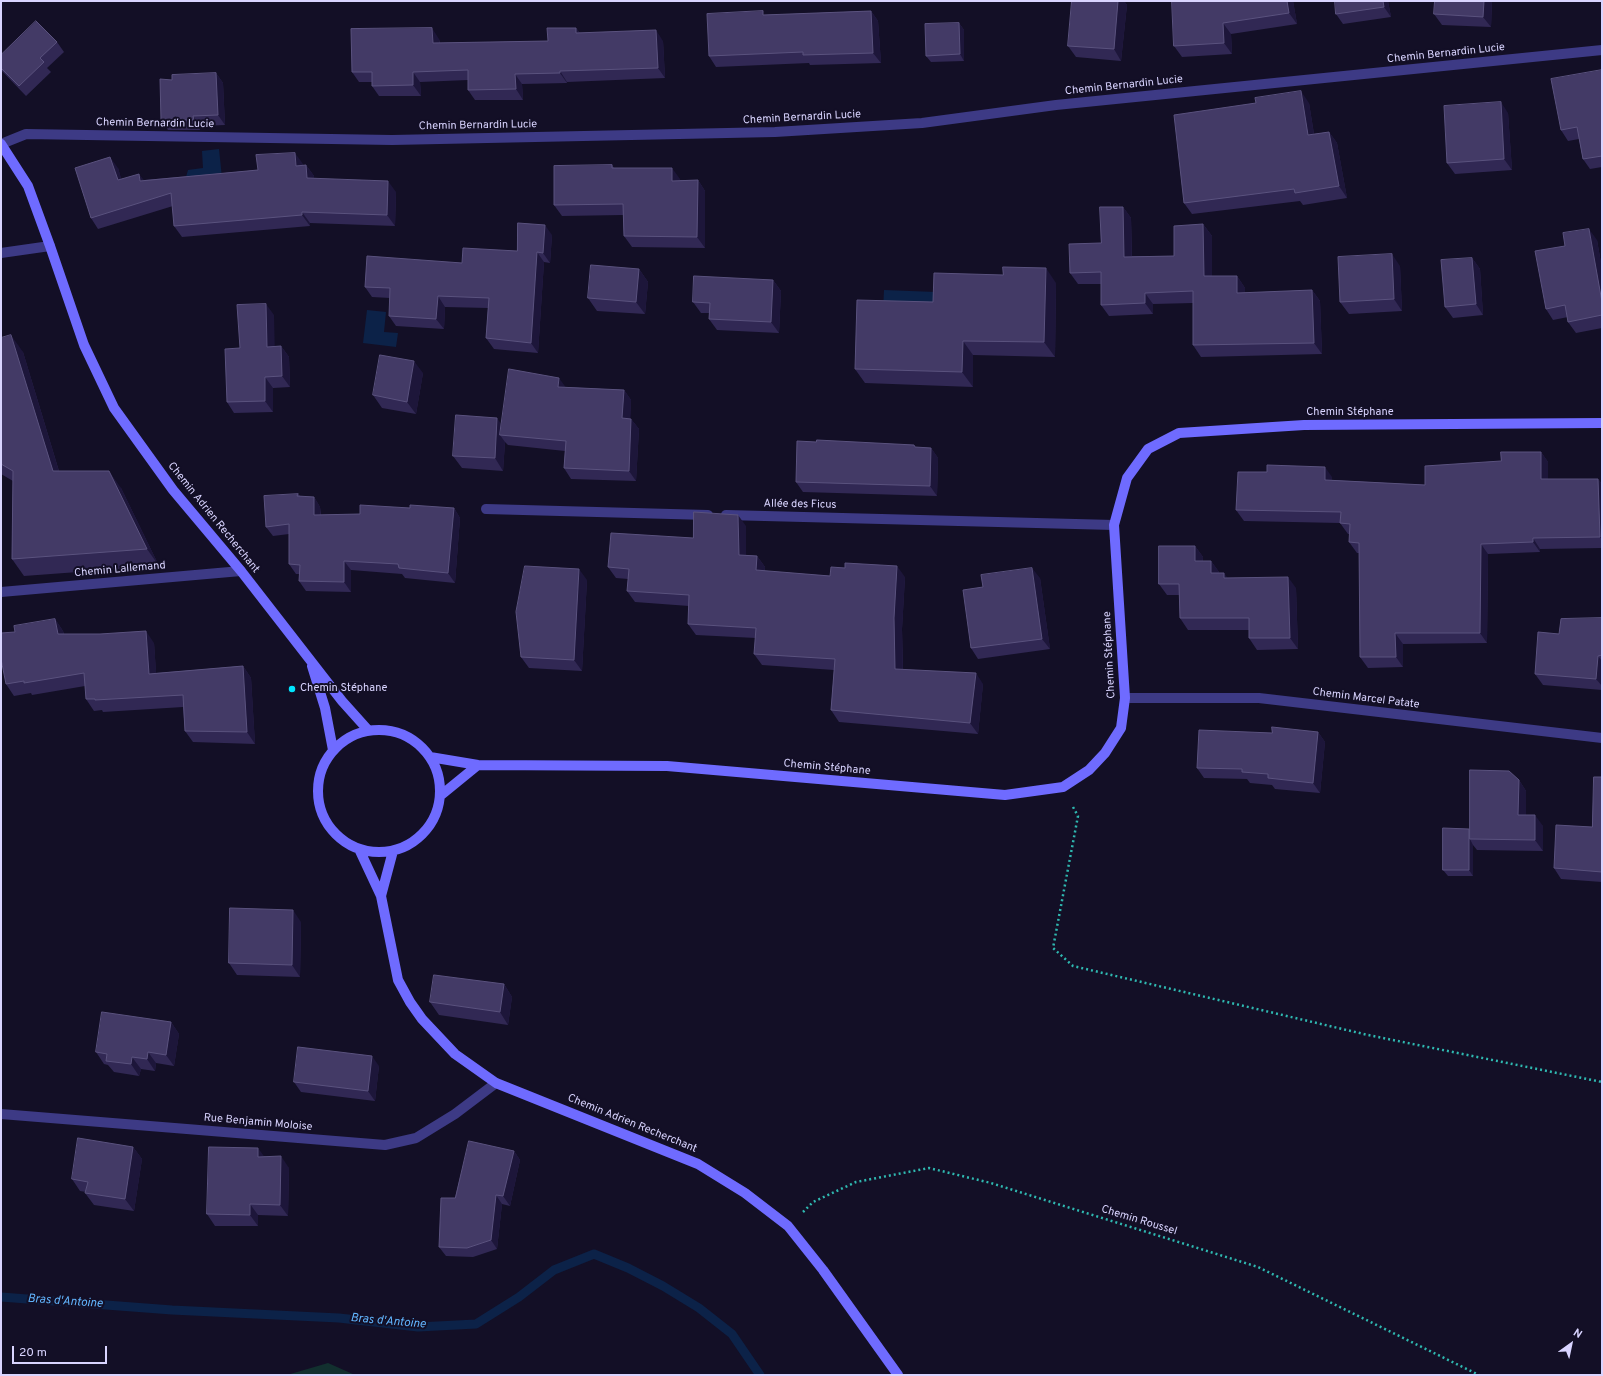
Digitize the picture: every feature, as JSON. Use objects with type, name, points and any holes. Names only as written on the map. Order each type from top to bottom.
[{"type":"main road","name":"Chemin Adrien Recherchant","points":[[1,144],[28,186],[84,345],[114,408],[172,490],[241,571],[310,661],[368,730]]},
{"type":"main road","name":"Chemin Stéphane","points":[[430,757],[478,765],[667,766],[1006,795],[1063,787],[1089,770],[1105,753],[1120,728],[1125,698],[1114,525],[1127,478],[1148,450],[1179,433],[1304,425],[1602,423]]},
{"type":"main road","name":"Chemin Adrien Recherchant","points":[[310,661],[325,708],[333,750]]},
{"type":"main road","points":[[368,730],[386,730],[403,734],[418,744],[430,757],[440,782],[440,796],[437,811],[430,825],[420,837],[408,845],[393,851],[376,852],[359,849],[342,839],[328,825],[320,806],[318,786],[322,767],[333,750],[349,737],[368,730]]},
{"type":"main road","points":[[440,796],[478,765]]},
{"type":"main road","name":"Chemin Adrien Recherchant","points":[[359,849],[381,896],[398,980],[410,1002],[422,1019],[455,1054],[496,1083],[698,1164],[745,1193],[788,1226],[823,1270],[898,1375]]},
{"type":"main road","name":"Chemin Adrien Recherchant","points":[[381,896],[393,851]]},
{"type":"street","name":"Chemin Bernardin Lucie","points":[[1,144],[26,134],[392,140],[775,132],[922,123],[1056,105],[1602,50]]},
{"type":"street","points":[[1,253],[50,246]]},
{"type":"street","name":"Allée des Ficus","points":[[486,509],[1114,525]]},
{"type":"street","name":"Chemin Lallemand","points":[[1,592],[241,571]]},
{"type":"street","name":"Chemin Marcel Patate","points":[[1125,698],[1259,698],[1602,738]]},
{"type":"street","name":"Rue Benjamin Moloise","points":[[1,1114],[385,1145],[416,1138],[455,1114],[496,1083]]},
{"type":"path","points":[[1063,787],[1078,816],[1053,948],[1073,966],[1368,1035],[1602,1082]]},
{"type":"path","name":"Chemin Roussel","points":[[788,1226],[813,1202],[856,1182],[929,1168],[991,1183],[1258,1267],[1479,1375]]},
{"type":"green space","points":[[328,1363],[355,1375],[287,1375]]},
{"type":"water","points":[[219,149],[222,178],[186,177],[188,170],[203,168],[202,151]]},
{"type":"water","points":[[884,290],[936,292],[936,312],[883,311]]},
{"type":"water","points":[[367,310],[386,312],[384,332],[398,333],[396,347],[363,343]]},
{"type":"building","points":[[1072,1],[1118,1],[1114,49],[1068,46]]},
{"type":"building","points":[[1172,1],[1287,1],[1289,13],[1223,23],[1224,43],[1174,46]]},
{"type":"building","points":[[1335,1],[1383,1],[1384,7],[1336,14]]},
{"type":"building","points":[[1435,1],[1484,1],[1483,17],[1434,14]]},
{"type":"building","points":[[763,11],[763,15],[871,11],[873,53],[803,55],[803,52],[709,56],[707,14]]},
{"type":"building","points":[[36,21],[57,42],[40,58],[44,62],[19,86],[1,68],[1,55]]},
{"type":"building","points":[[959,23],[960,54],[926,56],[925,24]]},
{"type":"building","points":[[432,28],[433,43],[548,41],[547,28],[576,28],[576,33],[656,30],[658,68],[515,74],[516,89],[468,90],[468,70],[413,72],[413,85],[372,86],[372,72],[352,72],[351,29]]},
{"type":"building","points":[[1602,70],[1602,156],[1583,159],[1577,127],[1561,130],[1551,79]]},
{"type":"building","points":[[216,73],[218,115],[193,116],[194,120],[161,120],[160,79],[172,80],[172,75]]},
{"type":"building","points":[[1301,91],[1308,135],[1329,132],[1339,186],[1295,193],[1294,189],[1184,203],[1174,115],[1256,103],[1255,98]]},
{"type":"building","points":[[1501,102],[1504,159],[1447,163],[1444,106]]},
{"type":"building","points":[[295,153],[296,166],[306,165],[307,178],[388,181],[387,215],[302,212],[302,215],[174,226],[171,193],[91,218],[75,168],[110,157],[118,180],[139,174],[140,181],[258,170],[256,155]]},
{"type":"building","points":[[612,165],[612,168],[672,168],[672,181],[698,180],[697,237],[624,236],[623,204],[554,205],[554,166]]},
{"type":"building","points":[[1100,207],[1123,207],[1124,257],[1174,256],[1174,226],[1203,224],[1204,276],[1237,276],[1237,293],[1312,290],[1314,343],[1193,345],[1193,291],[1145,293],[1145,303],[1101,305],[1101,272],[1070,273],[1069,244],[1101,243]]},
{"type":"building","points":[[518,223],[545,225],[543,253],[537,252],[531,343],[486,338],[489,298],[438,296],[436,319],[389,316],[390,288],[365,287],[367,256],[462,263],[463,248],[517,251]]},
{"type":"building","points":[[1589,229],[1602,302],[1602,315],[1568,322],[1565,305],[1546,309],[1535,251],[1565,246],[1563,233]]},
{"type":"building","points":[[1392,254],[1394,299],[1340,302],[1338,257]]},
{"type":"building","points":[[1472,258],[1476,304],[1445,307],[1441,260]]},
{"type":"building","points":[[591,265],[639,269],[636,302],[588,298]]},
{"type":"building","points":[[1003,267],[1046,268],[1044,342],[963,341],[962,372],[855,369],[857,300],[933,302],[934,273],[1003,275]]},
{"type":"building","points":[[694,276],[773,280],[771,322],[709,319],[710,303],[693,302]]},
{"type":"building","points":[[266,304],[267,347],[281,346],[282,376],[265,377],[265,401],[227,402],[225,349],[240,348],[237,305]]},
{"type":"building","points":[[11,335],[53,471],[109,471],[147,549],[12,559],[13,471],[1,464],[1,338]]},
{"type":"building","points":[[380,355],[414,361],[407,402],[373,395]]},
{"type":"building","points":[[509,369],[559,378],[558,387],[624,390],[622,418],[631,419],[629,471],[564,468],[566,441],[500,435]]},
{"type":"building","points":[[456,415],[497,418],[495,458],[453,456]]},
{"type":"building","points":[[817,440],[914,445],[915,447],[931,448],[930,486],[796,482],[797,441],[816,442]]},
{"type":"building","points":[[1501,452],[1541,452],[1541,479],[1598,479],[1600,537],[1533,538],[1533,542],[1481,544],[1480,633],[1395,633],[1396,657],[1360,657],[1359,543],[1349,542],[1350,524],[1340,523],[1341,512],[1236,510],[1238,472],[1267,472],[1267,465],[1325,467],[1325,480],[1425,485],[1425,466],[1501,461]]},
{"type":"building","points":[[298,494],[297,496],[314,497],[314,515],[360,514],[360,505],[410,508],[410,505],[454,508],[448,573],[399,568],[398,564],[344,561],[344,582],[299,581],[300,565],[289,564],[289,524],[266,527],[264,496]]},
{"type":"building","points":[[694,512],[738,515],[739,555],[757,556],[756,570],[830,576],[831,567],[845,568],[845,563],[897,566],[894,618],[895,669],[976,673],[970,723],[831,710],[835,659],[754,654],[756,628],[688,624],[689,595],[627,591],[629,569],[608,567],[611,533],[693,538]]},
{"type":"building","points":[[1159,546],[1195,546],[1195,561],[1211,561],[1211,573],[1224,573],[1224,578],[1288,577],[1290,638],[1249,638],[1249,618],[1180,618],[1179,584],[1159,584]]},
{"type":"building","points":[[525,566],[579,569],[574,660],[521,657],[516,612]]},
{"type":"building","points":[[1032,568],[1042,639],[971,648],[963,590],[983,587],[981,575]]},
{"type":"building","points":[[1602,618],[1602,655],[1598,656],[1596,679],[1535,674],[1538,632],[1559,634],[1561,619]]},
{"type":"building","points":[[55,619],[58,634],[100,634],[146,631],[149,674],[243,666],[247,732],[185,731],[183,695],[95,700],[86,699],[84,673],[24,683],[24,681],[6,684],[1,659],[1,633],[15,632],[14,626]]},
{"type":"building","points":[[1272,727],[1318,732],[1313,783],[1268,778],[1268,774],[1242,772],[1242,769],[1197,768],[1199,730],[1272,733]]},
{"type":"building","points":[[1470,770],[1509,771],[1519,780],[1518,815],[1535,815],[1535,840],[1470,839]]},
{"type":"building","points":[[1594,777],[1602,777],[1602,872],[1554,868],[1556,825],[1592,827]]},
{"type":"building","points":[[1443,828],[1469,829],[1469,870],[1443,870]]},
{"type":"building","points":[[230,908],[293,910],[292,965],[229,963]]},
{"type":"building","points":[[434,975],[504,984],[500,1012],[430,1002]]},
{"type":"building","points":[[102,1012],[171,1022],[166,1055],[148,1052],[147,1059],[132,1057],[131,1064],[106,1061],[107,1054],[96,1052]]},
{"type":"building","points":[[298,1047],[372,1056],[368,1091],[294,1082]]},
{"type":"building","points":[[78,1138],[133,1147],[125,1199],[85,1193],[88,1182],[72,1179]]},
{"type":"building","points":[[469,1141],[514,1151],[503,1196],[496,1195],[491,1240],[467,1248],[439,1247],[441,1198],[455,1198]]},
{"type":"building","points":[[209,1147],[258,1148],[258,1157],[281,1156],[280,1205],[250,1204],[250,1215],[207,1214]]},
{"type":"waterway","name":"Bras d'Antoine","points":[[1,1297],[172,1310],[339,1318],[418,1327],[476,1324],[519,1297],[554,1270],[594,1254],[628,1268],[663,1286],[699,1308],[732,1334],[760,1375]]},
{"type":"place","name":"Chemin Stéphane","points":[[292,689]]}]
